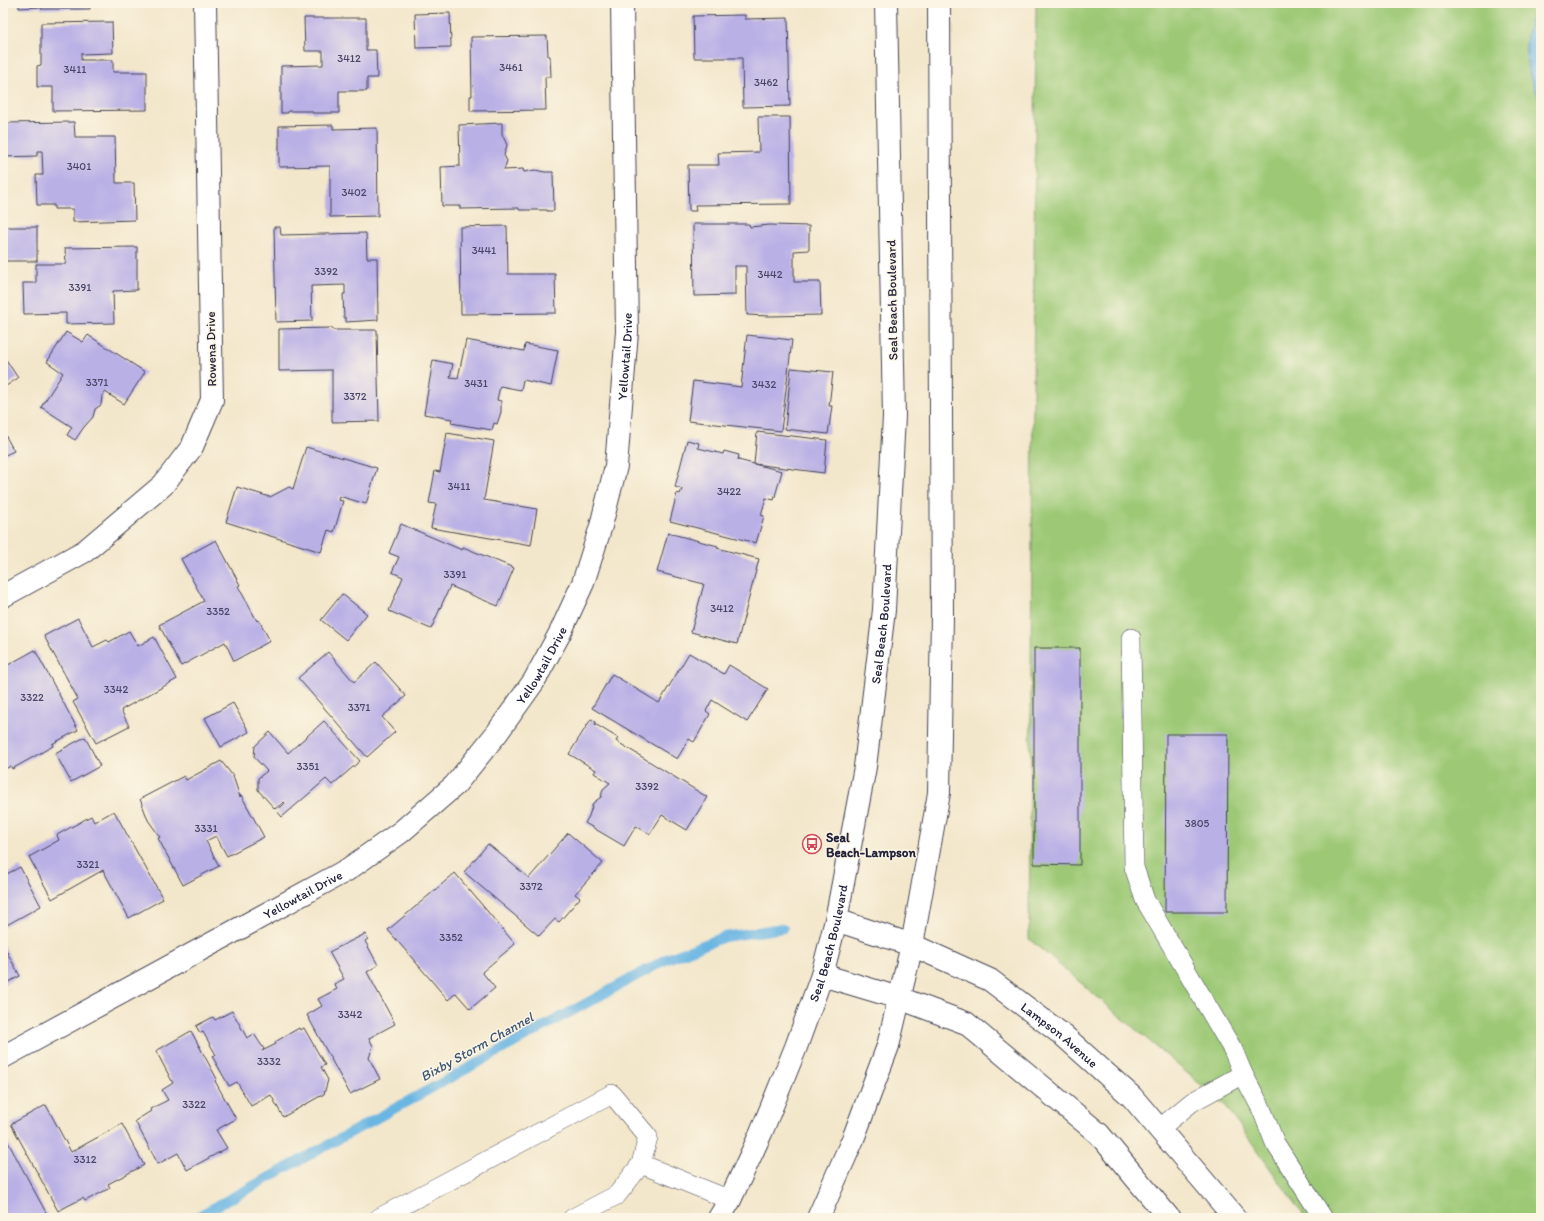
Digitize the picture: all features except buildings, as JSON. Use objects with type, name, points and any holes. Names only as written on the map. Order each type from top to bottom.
[{"type":"main road","name":"Rowena Drive","points":[[3,596],[85,551],[163,485],[192,447],[212,400],[205,3]]},
{"type":"main road","name":"Yellowtail Drive","points":[[3,1057],[347,870],[401,832],[455,785],[497,733],[534,681],[560,633],[584,583],[601,526],[616,466],[627,332],[622,3]]},
{"type":"main road","name":"Seal Beach Boulevard","points":[[724,1209],[761,1133],[782,1083],[822,975],[836,920],[865,767],[884,610],[894,416],[886,3]]},
{"type":"main road","points":[[818,1218],[853,1138],[888,1046],[912,945],[939,793],[942,616],[939,3]]},
{"type":"main road","name":"Lampson Avenue","points":[[836,920],[912,945],[990,980],[1064,1036],[1132,1097],[1235,1218]]},
{"type":"main road","points":[[822,975],[899,998],[966,1023],[1099,1134],[1168,1218]]},
{"type":"lane","points":[[1131,638],[1134,867],[1145,900],[1233,1050],[1243,1074],[1261,1108],[1275,1143],[1323,1218]]},
{"type":"lane","points":[[1160,1129],[1192,1102],[1243,1074]]},
{"type":"lane","points":[[379,1218],[612,1094],[648,1137],[641,1164],[617,1195],[574,1218]]},
{"type":"lane","points":[[641,1164],[724,1209]]},
{"type":"green space","points":[[1036,3],[1541,3],[1541,1218],[1305,1218],[1226,1106],[1029,939]]},
{"type":"water","points":[[1538,3],[1541,3],[1541,102],[1533,86],[1526,58],[1526,39],[1528,29]]},
{"type":"waterway","name":"Bixby Storm Channel","points":[[195,1218],[667,959],[724,937],[783,928]]},
{"type":"place","name":"Seal Beach-Lampson","points":[[812,844]]}]
